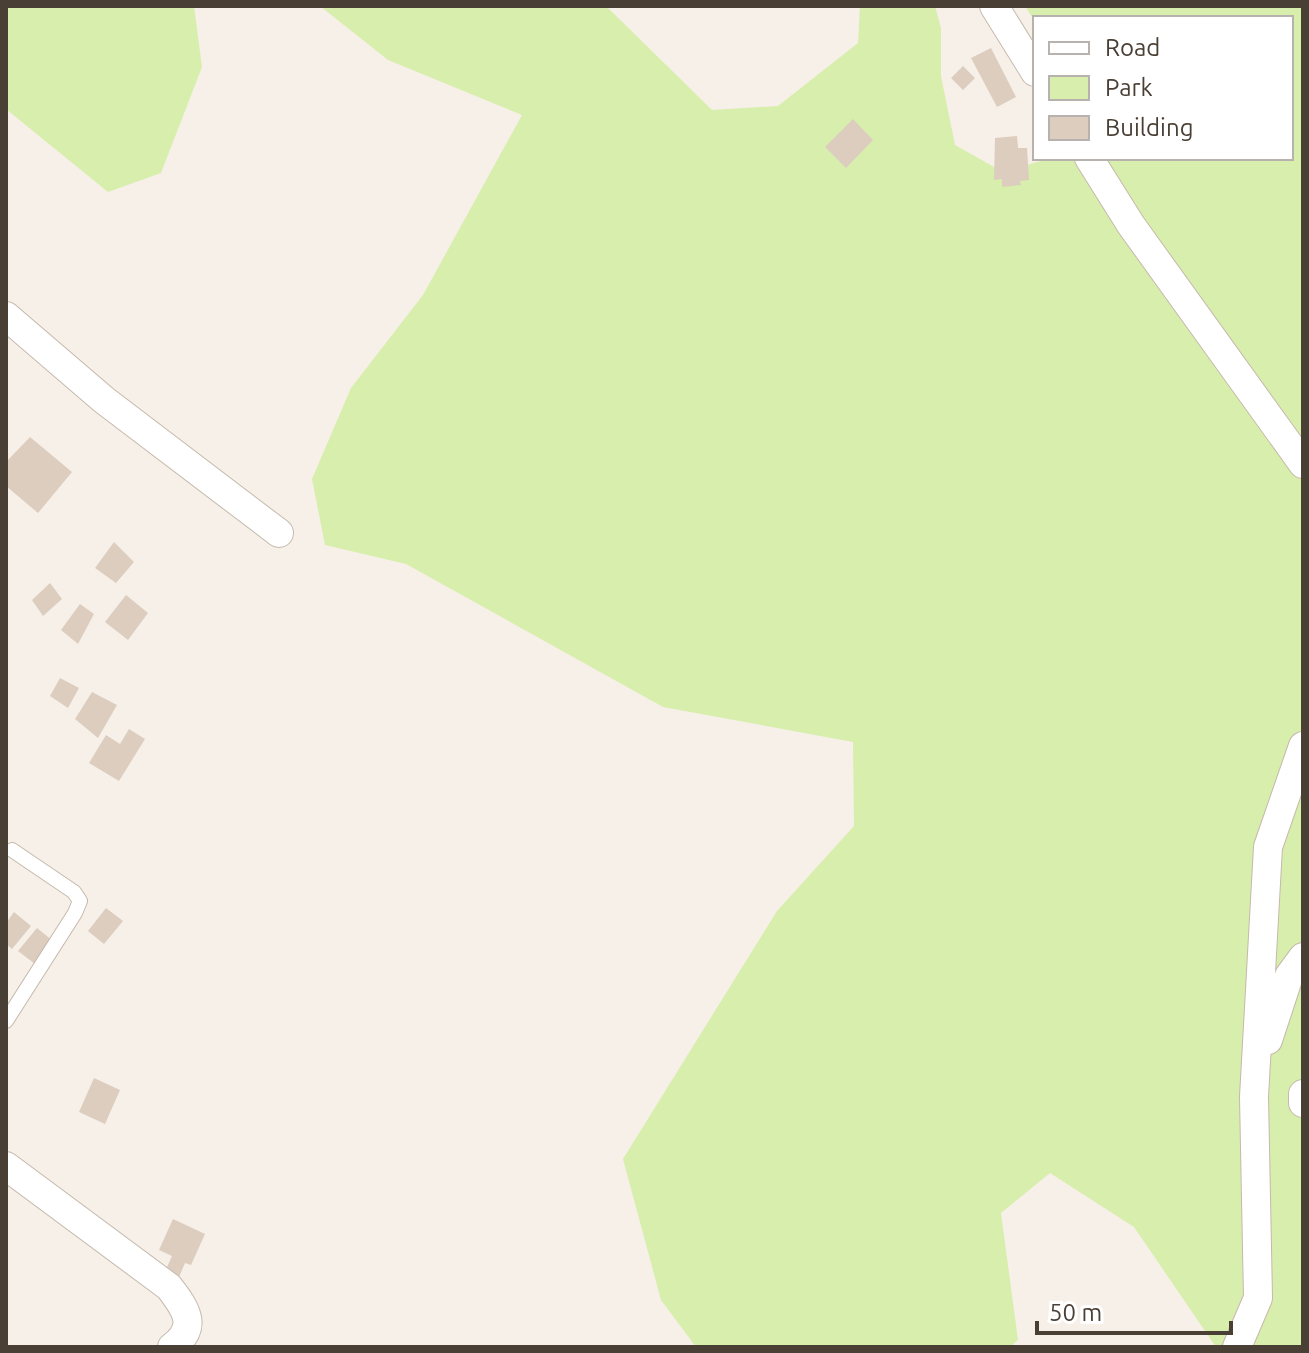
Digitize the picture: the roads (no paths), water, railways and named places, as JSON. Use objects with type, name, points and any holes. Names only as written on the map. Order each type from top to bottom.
[{"type":"street","points":[[994,6],[1033,69]]},
{"type":"street","points":[[1090,160],[1131,225],[1303,464]]},
{"type":"street","points":[[6,316],[104,400],[279,533]]},
{"type":"street","points":[[1237,1347],[1258,1298],[1256,1075],[1268,847],[1303,746]]},
{"type":"street","points":[[1256,1075],[1289,976],[1303,957]]},
{"type":"street","points":[[1303,1094],[1303,1103]]},
{"type":"street","points":[[6,1166],[169,1287],[189,1321],[189,1330],[172,1347]]},
{"type":"lane","points":[[6,1021],[80,901],[74,892],[12,850]]}]
